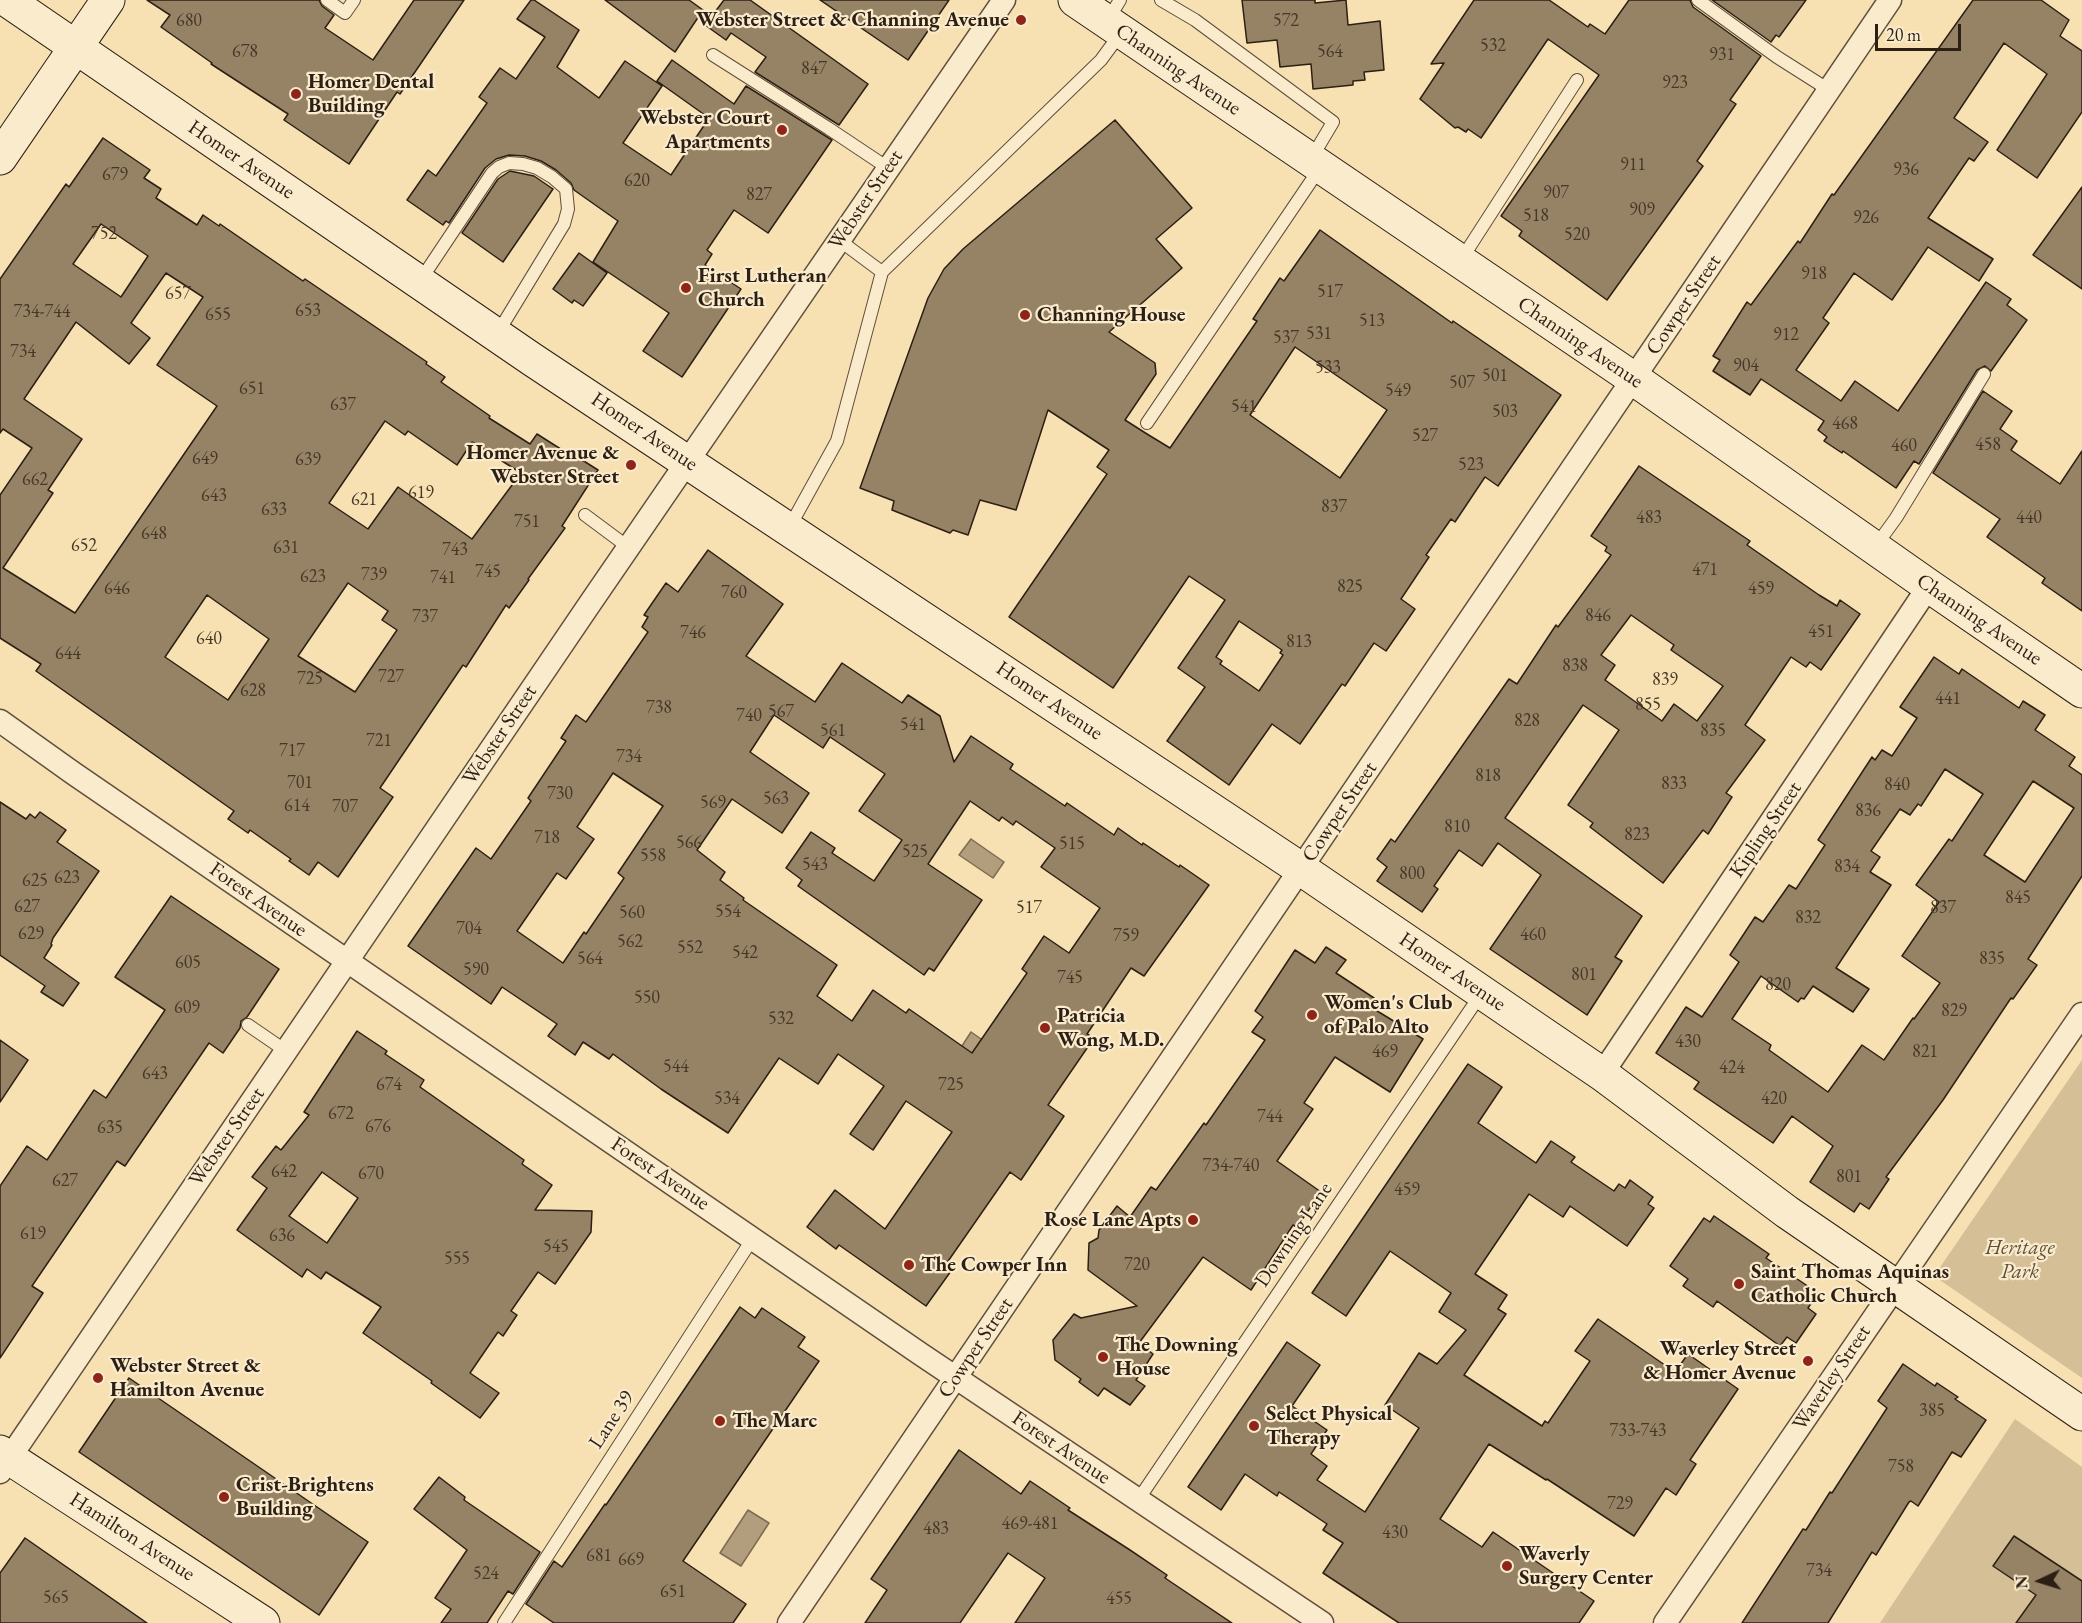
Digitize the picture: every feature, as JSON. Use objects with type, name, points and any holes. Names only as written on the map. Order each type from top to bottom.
[{"type":"street","name":"Homer Avenue","points":[[7,0],[496,335],[1301,869],[1482,992],[1602,1074],[1787,1212],[2082,1414]]},
{"type":"street","points":[[0,158],[108,0]]},
{"type":"street","name":"Webster Street","points":[[3,1461],[61,1384],[210,1160],[1004,0]]},
{"type":"street","name":"Channing Avenue","points":[[1075,0],[1116,18],[1316,163],[1634,379],[2082,691]]},
{"type":"street","name":"Cowper Street","points":[[789,1623],[1890,0]]},
{"type":"street","name":"Kipling Street","points":[[1602,1074],[1929,586]]},
{"type":"street","name":"Forest Avenue","points":[[0,721],[956,1378],[1322,1623]]},
{"type":"street","name":"Waverley Street","points":[[1665,1623],[2082,1014]]},
{"type":"street","name":"Hamilton Avenue","points":[[3,1461],[263,1623]]},
{"type":"lane","points":[[327,0],[345,13],[354,0]]},
{"type":"lane","points":[[1147,423],[1316,163],[1333,122],[1194,20],[1161,0]]},
{"type":"lane","points":[[1698,0],[1777,57],[1829,90]]},
{"type":"lane","points":[[789,529],[837,441],[882,272],[1101,60],[1116,18]]},
{"type":"lane","points":[[713,55],[888,168]]},
{"type":"lane","points":[[1460,261],[1577,80]]},
{"type":"lane","points":[[419,282],[492,173],[499,167],[508,163],[523,164],[537,168],[552,177],[566,189],[568,209],[564,224],[496,335]]},
{"type":"lane","points":[[839,240],[882,272]]},
{"type":"lane","points":[[1874,548],[1896,518],[1984,374]]},
{"type":"lane","points":[[585,515],[628,547]]},
{"type":"lane","name":"Downing Lane","points":[[1138,1500],[1482,992]]},
{"type":"lane","points":[[248,1025],[286,1051]]},
{"type":"lane","name":"Lane 39","points":[[504,1623],[753,1238]]},
{"type":"green space","name":"Heritage Park","points":[[2082,1060],[2082,1378],[1934,1276]]},
{"type":"green space","points":[[2015,1419],[2082,1467],[2082,1623],[1880,1623]]},
{"type":"shaded area","points":[[971,839],[1004,862],[993,878],[959,855]]},
{"type":"shaded area","points":[[971,1032],[1013,1061],[1002,1077],[960,1049]]},
{"type":"shaded area","points":[[748,1510],[769,1523],[741,1566],[720,1553]]},
{"type":"building","points":[[147,0],[319,0],[322,6],[334,15],[325,28],[373,60],[414,0],[464,0],[400,94],[397,92],[349,164],[284,120],[288,114],[211,64],[161,27],[170,15]]},
{"type":"building","points":[[531,0],[579,30],[557,67],[599,98],[625,61],[662,86],[623,143],[671,175],[709,118],[657,81],[672,60],[734,104],[746,86],[832,140],[768,233],[734,210],[707,250],[712,254],[705,265],[741,289],[682,377],[643,351],[669,313],[593,262],[618,221],[574,190],[571,183],[556,170],[541,161],[525,156],[509,155],[496,159],[485,168],[449,223],[446,221],[443,225],[407,200],[428,170],[436,176],[487,103],[479,97],[500,68],[516,79],[545,37],[517,19]]},
{"type":"building","points":[[605,0],[689,0],[703,10],[675,52]]},
{"type":"building","points":[[724,0],[750,0],[868,84],[839,125],[755,72],[766,57],[731,33],[726,40],[705,25]]},
{"type":"building","points":[[820,0],[949,0],[908,60]]},
{"type":"building","points":[[1242,0],[1315,0],[1315,3],[1346,0],[1348,25],[1380,21],[1384,70],[1364,72],[1365,80],[1353,81],[1353,85],[1313,89],[1311,64],[1280,67],[1277,40],[1247,43]]},
{"type":"building","points":[[1474,0],[1549,0],[1588,27],[1590,24],[1605,34],[1629,0],[1690,0],[1693,7],[1761,56],[1730,100],[1736,104],[1697,161],[1703,166],[1607,300],[1519,236],[1522,231],[1501,216],[1599,75],[1548,39],[1481,138],[1468,129],[1466,132],[1458,127],[1455,128],[1420,99],[1444,63],[1431,64]]},
{"type":"building","points":[[1712,0],[1806,0],[1779,37],[1776,35],[1771,42]]},
{"type":"building","points":[[1973,0],[2041,0],[2069,20],[2060,36],[2082,51],[2082,112],[2037,178],[1997,150],[2047,74],[2004,43],[1954,118],[1988,142],[1974,161],[1969,158],[1928,218],[1993,259],[1979,281],[1928,247],[1892,300],[1854,273],[1823,318],[1829,323],[1796,370],[1841,401],[1855,381],[1898,411],[1986,282],[2011,299],[2007,305],[2027,320],[1991,371],[1985,366],[1977,370],[1919,464],[1914,461],[1896,488],[1843,451],[1842,453],[1824,441],[1827,437],[1818,430],[1824,421],[1761,379],[1750,395],[1713,371],[1720,360],[1713,356],[1747,302],[1751,305],[1798,241],[1800,243],[1832,194],[1834,195]]},
{"type":"building","points":[[1115,120],[1192,208],[1156,239],[1182,268],[1109,332],[1155,363],[1156,374],[1125,420],[1147,434],[1170,448],[1257,321],[1253,319],[1280,278],[1284,281],[1320,230],[1452,323],[1453,321],[1561,395],[1498,486],[1485,477],[1455,522],[1451,519],[1426,555],[1429,557],[1401,599],[1415,609],[1386,651],[1374,643],[1345,686],[1342,684],[1300,744],[1272,724],[1229,785],[1167,741],[1205,687],[1178,668],[1225,600],[1189,576],[1113,688],[1009,617],[1107,474],[1097,467],[1109,450],[1048,410],[1016,510],[980,500],[968,535],[953,530],[950,533],[892,510],[894,501],[860,488],[928,298],[944,269],[963,249]],"holes":[[[1295,347],[1387,410],[1340,478],[1250,415]],[[1239,621],[1282,650],[1280,653],[1283,655],[1259,691],[1220,664],[1222,661],[1216,657]]]},
{"type":"building","points":[[103,138],[150,170],[144,178],[161,189],[156,198],[197,225],[203,215],[219,226],[220,224],[303,281],[305,279],[427,362],[426,364],[445,377],[441,382],[490,416],[489,418],[530,444],[537,434],[598,470],[562,526],[565,528],[509,608],[506,605],[466,667],[463,665],[380,788],[393,797],[338,877],[318,862],[309,875],[289,861],[291,859],[250,830],[248,833],[228,819],[234,811],[36,671],[41,664],[0,638],[0,495],[32,448],[3,429],[0,433],[0,279],[66,184],[69,187]],"holes":[[[101,224],[148,256],[121,297],[73,264]],[[166,273],[203,297],[157,365],[217,406],[75,613],[3,568],[53,493],[48,490],[82,439],[24,399],[76,322],[129,364],[150,338],[131,323]],[[385,421],[405,435],[408,431],[457,465],[472,442],[521,473],[472,539],[398,487],[368,529],[329,503]],[[348,583],[388,611],[382,620],[397,630],[355,692],[298,656]],[[207,595],[269,639],[228,700],[165,657]]]},
{"type":"building","points":[[510,171],[534,176],[553,189],[503,262],[462,233],[498,179]]},
{"type":"building","points":[[2082,187],[2082,289],[2033,255]]},
{"type":"building","points":[[579,253],[607,273],[583,306],[574,300],[572,303],[553,289]]},
{"type":"building","points":[[1983,391],[2012,411],[2000,429],[2017,441],[2011,450],[2060,484],[2082,451],[2082,611],[2042,583],[2045,578],[1987,537],[2000,519],[1933,473]]},
{"type":"building","points":[[1639,466],[1750,541],[1747,545],[1819,595],[1837,606],[1840,600],[1860,614],[1821,670],[1810,662],[1806,667],[1791,657],[1745,725],[1765,740],[1726,793],[1732,797],[1708,834],[1703,830],[1663,883],[1590,827],[1593,823],[1568,805],[1619,730],[1583,705],[1505,818],[1642,916],[1615,957],[1622,961],[1587,1015],[1490,949],[1541,875],[1498,843],[1482,866],[1459,850],[1434,886],[1438,889],[1422,912],[1377,881],[1387,867],[1377,859],[1391,839],[1395,842],[1509,679],[1517,684],[1556,625],[1558,627],[1611,555],[1605,551],[1607,547],[1591,536]],"holes":[[[1631,615],[1674,645],[1671,650],[1723,686],[1697,721],[1674,704],[1662,721],[1605,680],[1615,665],[1601,655]]]},
{"type":"building","points":[[708,550],[783,604],[746,656],[815,702],[842,663],[902,703],[908,695],[940,716],[954,762],[971,736],[1013,764],[1010,769],[1065,806],[1067,803],[1114,835],[1118,828],[1209,885],[1144,976],[1131,968],[1087,1034],[1094,1038],[1048,1105],[1064,1116],[1021,1180],[1010,1172],[944,1267],[951,1271],[926,1306],[839,1245],[836,1249],[807,1227],[835,1190],[885,1229],[952,1132],[906,1101],[873,1150],[850,1134],[884,1086],[838,1054],[818,1084],[779,1058],[728,1133],[613,1054],[609,1059],[583,1042],[575,1055],[548,1036],[557,1024],[502,987],[491,1004],[408,946],[476,848],[491,859],[531,801],[528,798],[566,741],[561,738],[576,715],[586,722],[648,632],[642,627],[648,617],[644,615],[666,583],[678,592]],"holes":[[[774,715],[823,748],[830,737],[885,774],[859,811],[902,840],[874,881],[832,853],[835,848],[811,832],[786,868],[802,880],[798,886],[924,975],[929,968],[934,971],[982,900],[928,864],[970,801],[999,821],[1002,817],[1013,825],[1016,821],[1055,848],[1041,867],[1100,908],[1069,953],[1044,936],[1022,969],[1027,973],[972,1053],[909,1009],[906,1013],[873,990],[852,1021],[817,996],[837,965],[743,900],[744,898],[720,880],[725,872],[697,850],[732,799],[782,833],[809,793],[750,752]],[[613,773],[663,806],[618,873],[624,878],[563,963],[517,931],[557,873],[566,879],[594,839],[577,827]]]},
{"type":"building","points":[[1934,657],[1959,674],[1962,669],[2019,708],[2023,701],[2045,715],[2035,730],[2075,757],[2069,766],[2082,775],[2082,876],[2028,959],[2037,965],[2013,999],[2011,998],[1943,1100],[1886,1177],[1889,1179],[1869,1209],[1860,1203],[1854,1212],[1810,1182],[1833,1146],[1792,1116],[1773,1143],[1694,1089],[1699,1082],[1656,1053],[1686,1007],[1702,1017],[1739,962],[1730,955],[1755,917],[1763,922],[1789,885],[1796,889],[1825,845],[1818,840],[1872,757],[1875,760],[1882,750],[1892,756],[1917,718],[1900,707]],"holes":[[[1945,769],[1983,794],[1952,841],[1949,839],[1916,885],[1939,902],[1902,956],[1940,983],[1884,1060],[1862,1045],[1828,1092],[1769,1050],[1771,1045],[1732,1019],[1761,976],[1798,1002],[1801,998],[1804,999],[1813,986],[1853,1012],[1869,989],[1836,968],[1891,885],[1870,872],[1880,857],[1871,851],[1900,809],[1910,815],[1918,804],[1921,806]],[[2033,781],[2074,808],[2025,882],[1984,855]]]},
{"type":"building","points":[[0,802],[26,819],[30,814],[35,818],[40,812],[66,830],[57,842],[99,871],[53,938],[52,945],[44,958],[79,983],[63,1006],[41,992],[45,986],[0,955]]},
{"type":"building","points":[[171,896],[279,969],[247,1017],[241,1021],[240,1028],[223,1053],[209,1043],[125,1166],[117,1161],[32,1286],[43,1293],[0,1358],[0,1186],[27,1146],[47,1160],[94,1090],[106,1098],[165,1010],[115,977]]},
{"type":"building","points":[[1326,947],[1346,960],[1336,973],[1374,998],[1369,1006],[1423,1039],[1390,1092],[1335,1057],[1304,1103],[1313,1109],[1277,1161],[1321,1192],[1297,1227],[1293,1225],[1251,1290],[1203,1257],[1139,1343],[1153,1354],[1136,1380],[1145,1386],[1130,1405],[1104,1388],[1098,1396],[1079,1382],[1081,1379],[1055,1360],[1053,1340],[1074,1314],[1081,1318],[1137,1306],[1088,1270],[1089,1243],[1098,1238],[1099,1230],[1117,1206],[1130,1217],[1151,1187],[1156,1190],[1204,1123],[1206,1125],[1265,1040],[1252,1032],[1263,1017],[1255,1011],[1295,950],[1315,963]]},
{"type":"building","points":[[357,1031],[387,1051],[385,1054],[424,1080],[420,1087],[524,1160],[522,1164],[552,1185],[535,1210],[592,1211],[591,1232],[555,1284],[538,1272],[511,1311],[517,1315],[503,1336],[498,1332],[470,1373],[499,1393],[480,1418],[363,1333],[381,1307],[326,1272],[321,1279],[307,1269],[302,1277],[237,1230],[267,1188],[252,1177],[276,1146],[281,1150],[309,1115],[304,1112]],"holes":[[[322,1172],[358,1198],[327,1243],[289,1216]]]},
{"type":"building","points":[[0,1040],[28,1060],[0,1102]]},
{"type":"building","points":[[1468,1064],[1502,1087],[1478,1123],[1536,1163],[1551,1141],[1575,1157],[1571,1162],[1614,1191],[1619,1184],[1625,1188],[1630,1180],[1653,1197],[1648,1204],[1654,1208],[1627,1246],[1570,1206],[1563,1217],[1529,1194],[1475,1274],[1507,1295],[1498,1309],[1506,1314],[1464,1375],[1542,1426],[1545,1421],[1548,1423],[1590,1361],[1575,1351],[1598,1319],[1675,1372],[1688,1354],[1738,1389],[1690,1460],[1696,1464],[1676,1495],[1666,1488],[1634,1536],[1489,1444],[1440,1519],[1482,1547],[1493,1532],[1594,1601],[1579,1623],[1399,1623],[1323,1573],[1343,1543],[1323,1530],[1327,1524],[1279,1492],[1277,1496],[1245,1474],[1221,1510],[1188,1487],[1287,1342],[1320,1365],[1292,1406],[1327,1430],[1311,1454],[1327,1466],[1317,1480],[1365,1512],[1419,1428],[1385,1405],[1419,1353],[1437,1364],[1466,1330],[1439,1312],[1451,1293],[1390,1251],[1346,1316],[1312,1293]]},
{"type":"building","name":"Saint Thomas Aquinas Catholic Church","points":[[1714,1216],[1769,1254],[1766,1258],[1818,1293],[1808,1308],[1816,1314],[1796,1343],[1787,1337],[1780,1346],[1717,1301],[1713,1307],[1683,1286],[1688,1279],[1670,1266],[1704,1218],[1710,1222]]},
{"type":"building","points":[[740,1307],[755,1318],[762,1308],[805,1337],[798,1347],[819,1361],[683,1561],[746,1604],[733,1623],[554,1623],[526,1604],[554,1561],[562,1567]]},
{"type":"building","points":[[1903,1364],[1935,1386],[1937,1383],[1958,1397],[1955,1399],[1986,1420],[1961,1457],[1952,1452],[1918,1506],[1909,1502],[1876,1555],[1872,1552],[1828,1623],[1742,1623],[1803,1529],[1806,1530],[1830,1492],[1832,1493],[1887,1408],[1878,1401]]},
{"type":"building","name":"Crist-Brightens Building","points":[[129,1378],[368,1542],[319,1615],[79,1452]]},
{"type":"building","points":[[959,1450],[1021,1494],[1030,1481],[1070,1508],[1068,1510],[1167,1575],[1165,1578],[1232,1623],[1015,1623],[1045,1578],[1008,1553],[960,1623],[865,1623],[887,1590],[871,1579]]},
{"type":"building","points":[[439,1477],[465,1497],[464,1500],[540,1552],[513,1594],[508,1591],[487,1623],[441,1623],[451,1609],[435,1598],[467,1550],[414,1509]]},
{"type":"building","points":[[2014,1536],[2082,1581],[2082,1623],[2016,1623],[2036,1595],[1993,1566]]},
{"type":"building","points":[[25,1538],[147,1623],[0,1623],[0,1573]]},
{"type":"place","name":"Webster Street & Channing Avenue","points":[[1021,20]]},
{"type":"place","name":"Homer Dental Building","points":[[296,94]]},
{"type":"place","name":"Webster Court Apartments","points":[[782,130]]},
{"type":"place","name":"First Lutheran Church","points":[[686,288]]},
{"type":"place","name":"Channing House","points":[[1025,315]]},
{"type":"place","name":"Homer Avenue & Webster Street","points":[[631,465]]},
{"type":"place","name":"Women's Club of Palo Alto","points":[[1312,1015]]},
{"type":"place","name":"Patricia Wong, M.D.","points":[[1045,1028]]},
{"type":"place","name":"Rose Lane Apts","points":[[1193,1220]]},
{"type":"place","name":"The Cowper Inn","points":[[909,1265]]},
{"type":"place","name":"Saint Thomas Aquinas Catholic Church","points":[[1739,1284]]},
{"type":"place","name":"The Downing House","points":[[1103,1357]]},
{"type":"place","name":"Waverley Street & Homer Avenue","points":[[1808,1361]]},
{"type":"place","name":"Webster Street & Hamilton Avenue","points":[[98,1378]]},
{"type":"place","name":"The Marc","points":[[720,1421]]},
{"type":"place","name":"Select Physical Therapy","points":[[1254,1426]]},
{"type":"place","name":"Crist-Brightens Building","points":[[224,1497]]},
{"type":"place","name":"Waverly Surgery Center","points":[[1507,1566]]}]
